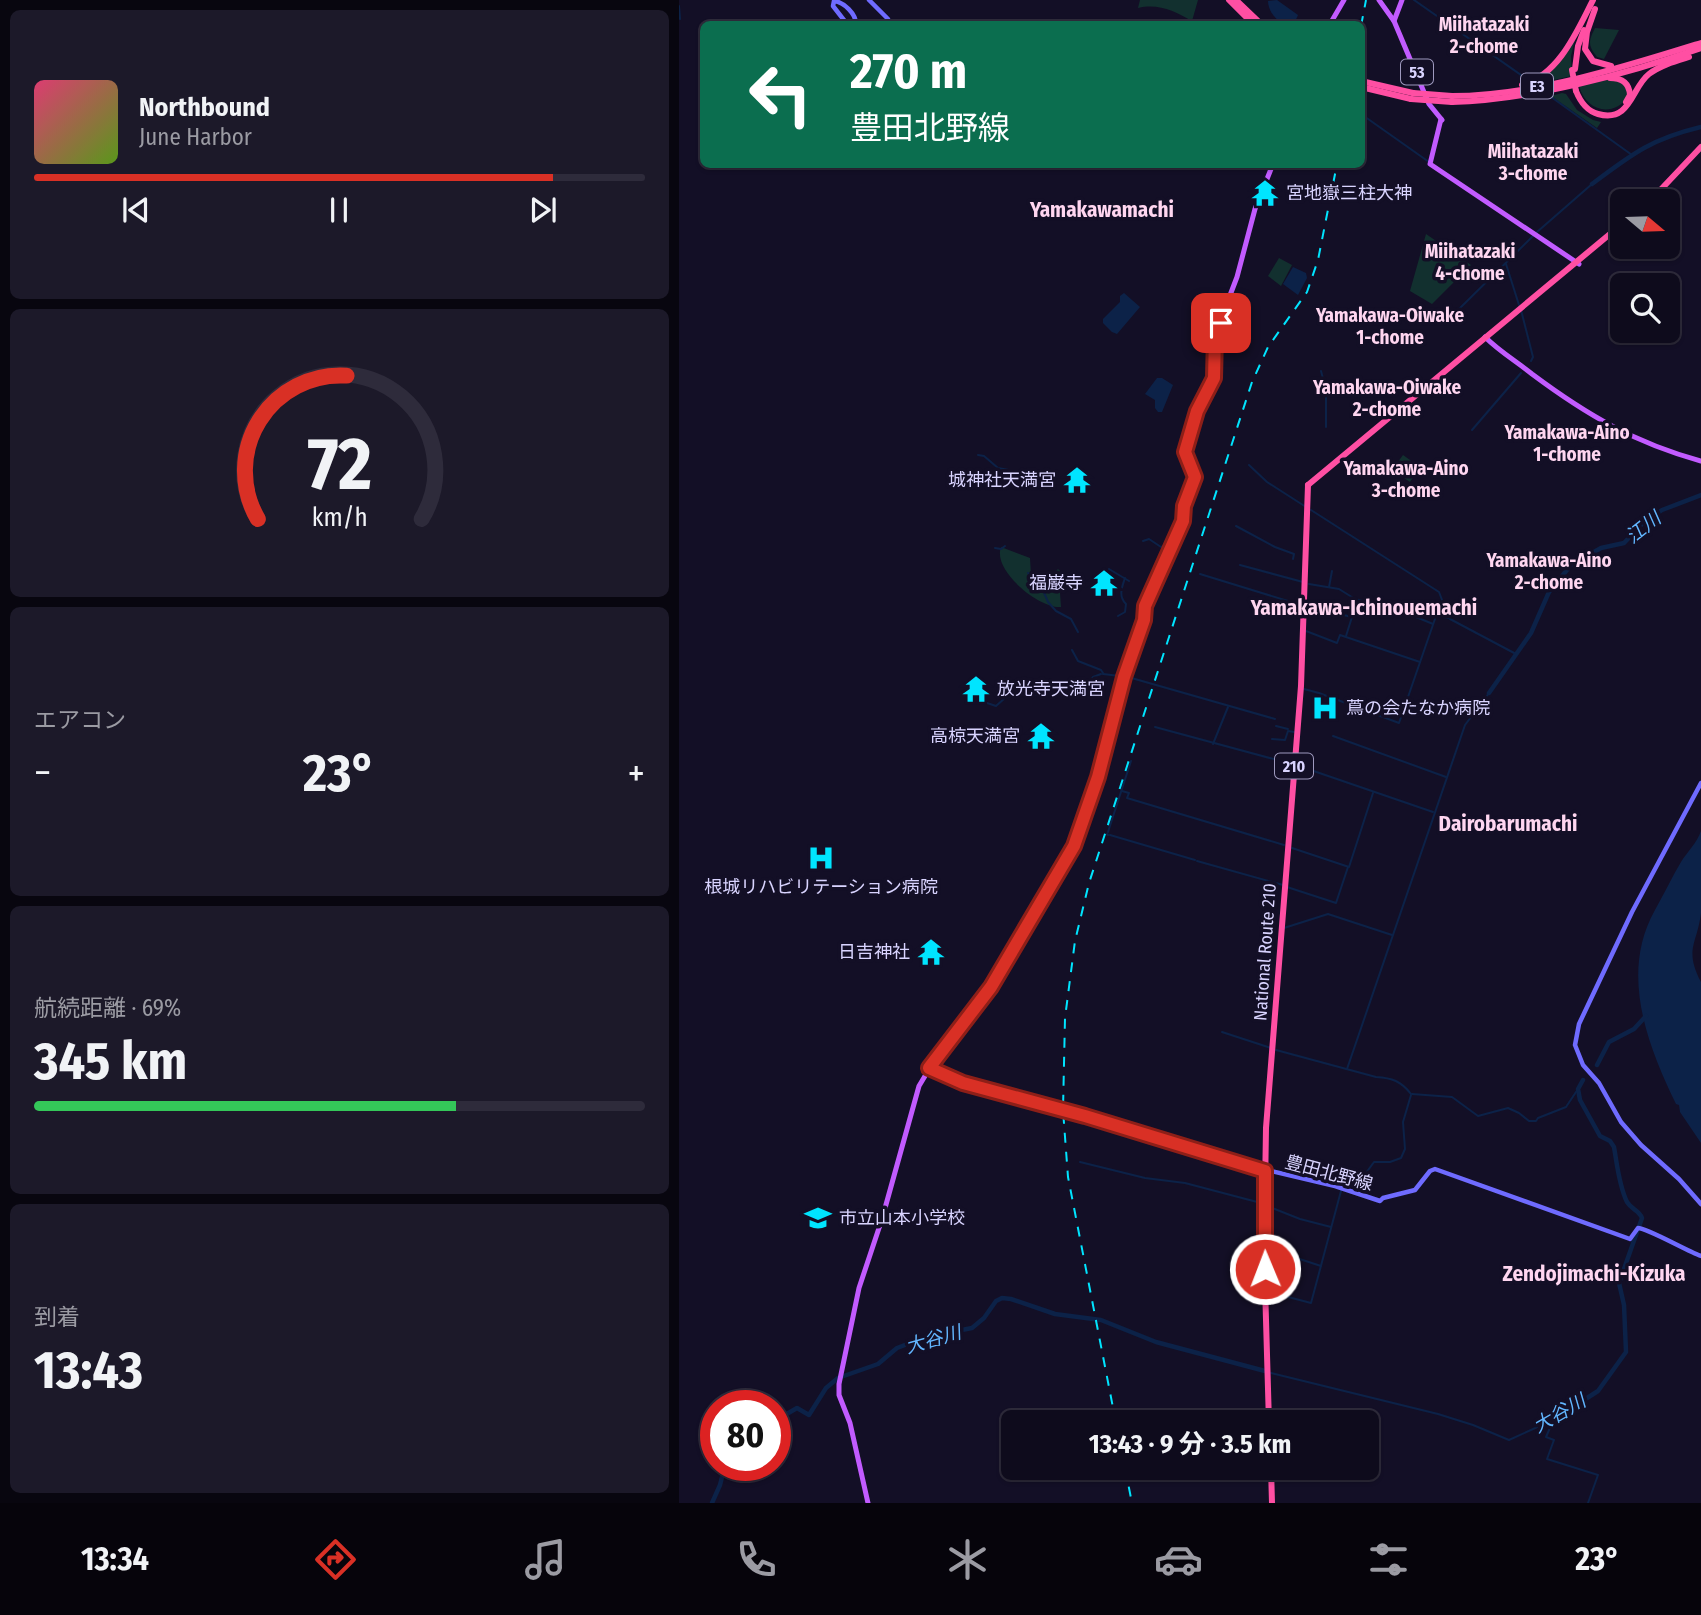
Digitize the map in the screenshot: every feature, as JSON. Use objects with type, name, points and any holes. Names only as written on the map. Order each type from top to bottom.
[{"type":"highway","points":[[1229,0],[1250,21]]},
{"type":"highway","points":[[1236,0],[1258,21]]},
{"type":"highway","points":[[1593,0],[1585,39],[1586,52],[1598,64],[1619,66]]},
{"type":"highway","points":[[1454,98],[1526,84],[1543,75],[1557,62],[1599,0]]},
{"type":"highway","points":[[1592,8],[1576,45],[1574,70],[1581,102],[1593,112],[1607,115],[1617,113],[1630,102],[1648,75],[1701,50]]},
{"type":"highway","name":"E3","points":[[1454,98],[1533,87],[1701,43]]},
{"type":"highway","name":"E3","points":[[1365,87],[1412,96],[1499,98],[1595,79],[1701,50]]},
{"type":"highway","points":[[1577,90],[1587,104],[1601,111],[1617,109],[1628,100],[1629,88],[1623,80],[1595,79]]},
{"type":"highway","name":"E3","points":[[1365,83],[1381,89]]},
{"type":"highway","points":[[1663,189],[1701,148]]},
{"type":"highway","points":[[1664,189],[1701,153]]},
{"type":"highway","points":[[1308,485],[1315,482],[1610,237]]},
{"type":"highway","points":[[1308,485],[1367,431],[1487,338]]},
{"type":"highway","name":"National Route 210","points":[[1269,1410],[1264,1251],[1265,1171],[1301,686],[1308,485]]},
{"type":"highway","points":[[1271,1480],[1272,1503]]},
{"type":"main road","points":[[869,0],[888,19],[886,21]]},
{"type":"main road","points":[[1332,21],[1344,0]]},
{"type":"main road","points":[[1379,0],[1394,21]]},
{"type":"main road","points":[[1394,21],[1402,0]]},
{"type":"main road","points":[[845,21],[833,6],[834,1],[842,3],[855,16],[856,21]]},
{"type":"main road","name":"53","points":[[1394,21],[1429,104],[1442,120],[1431,165],[1578,263]]},
{"type":"main road","points":[[868,1503],[850,1423],[839,1395],[839,1384],[859,1288],[882,1219],[919,1087],[929,1068],[991,987],[1074,846],[1098,777],[1124,677],[1144,620],[1145,606],[1183,521],[1184,506],[1195,477],[1185,452],[1197,411],[1214,378],[1212,367],[1216,332],[1237,277],[1255,209],[1271,168]]},
{"type":"main road","points":[[1487,338],[1602,418],[1641,438],[1701,459]]},
{"type":"main road","points":[[1701,783],[1632,912],[1577,1028],[1575,1045],[1583,1065],[1599,1083],[1621,1122],[1701,1204]]},
{"type":"main road","name":"豊田北野線","points":[[929,1068],[963,1083],[1085,1116],[1265,1171],[1335,1186],[1380,1201],[1415,1189],[1428,1172],[1435,1169],[1630,1239],[1641,1227],[1675,1246],[1701,1256]]},
{"type":"green space","points":[[1140,0],[1198,0],[1192,21],[1166,9],[1138,8]]},
{"type":"green space","points":[[1595,28],[1619,30],[1604,59],[1597,57],[1590,46]]},
{"type":"green space","points":[[1575,40],[1571,56],[1572,76],[1526,86],[1536,82]]},
{"type":"green space","points":[[1613,79],[1626,85],[1628,97],[1615,108],[1600,109],[1582,95],[1579,86]]},
{"type":"green space","points":[[1566,94],[1577,110],[1601,122],[1597,128],[1551,96]]},
{"type":"green space","points":[[1426,234],[1471,265],[1432,304],[1410,291]]},
{"type":"green space","points":[[1279,258],[1292,265],[1281,286],[1268,276]]},
{"type":"green space","points":[[1403,455],[1420,467],[1410,482],[1392,470]]},
{"type":"green space","points":[[1001,547],[1030,558],[1031,575],[1040,581],[1046,581],[1058,569],[1066,577],[1060,593],[1061,607],[1041,602],[1010,577],[1000,557]]},
{"type":"water","points":[[1277,0],[1298,15],[1295,21],[1279,21],[1272,13],[1268,1]]},
{"type":"water","points":[[1293,267],[1306,273],[1307,278],[1298,295],[1283,284]]},
{"type":"water","points":[[1124,293],[1140,307],[1117,334],[1103,323],[1103,319],[1120,302],[1120,296]]},
{"type":"water","points":[[1157,378],[1173,385],[1162,412],[1155,408],[1155,400],[1145,394]]},
{"type":"water","points":[[1701,831],[1701,913],[1692,954],[1701,982],[1701,1143],[1680,1112],[1656,1058],[1641,1009],[1638,984],[1644,934],[1674,874]]},
{"type":"waterway","points":[[1414,0],[1528,80]]},
{"type":"waterway","points":[[679,6],[680,19]]},
{"type":"waterway","points":[[1547,94],[1632,155]]},
{"type":"waterway","points":[[1365,117],[1429,162]]},
{"type":"waterway","points":[[1592,184],[1655,142],[1701,127]]},
{"type":"waterway","points":[[1537,232],[1592,184]]},
{"type":"waterway","points":[[1454,314],[1533,236]]},
{"type":"waterway","points":[[1506,264],[1519,305]]},
{"type":"waterway","points":[[1521,310],[1533,357],[1531,361]]},
{"type":"waterway","points":[[1321,371],[1326,390],[1326,427]]},
{"type":"waterway","points":[[1472,430],[1521,373]]},
{"type":"waterway","points":[[978,455],[984,456],[998,468],[1019,472]]},
{"type":"waterway","points":[[1249,465],[1267,482],[1306,507]]},
{"type":"waterway","name":"江川","points":[[1489,693],[1531,633],[1549,592],[1571,565],[1601,548],[1624,543],[1642,524],[1662,510],[1701,495]]},
{"type":"waterway","points":[[1304,689],[1399,723],[1436,616],[1449,618],[1439,592],[1311,510]]},
{"type":"waterway","points":[[1236,526],[1294,554],[1293,559]]},
{"type":"waterway","points":[[1143,541],[1149,539],[1161,547],[1170,542]]},
{"type":"waterway","points":[[995,548],[1001,549],[1005,546]]},
{"type":"waterway","points":[[1240,565],[1303,582]]},
{"type":"waterway","points":[[1109,569],[1129,581]]},
{"type":"waterway","points":[[1329,587],[1332,571]]},
{"type":"waterway","points":[[1028,573],[1040,583],[1048,602],[1056,611],[1071,619],[1078,632]]},
{"type":"waterway","points":[[1200,574],[1301,605]]},
{"type":"waterway","points":[[1118,616],[1125,612],[1126,604],[1121,591],[1125,578]]},
{"type":"waterway","points":[[1309,584],[1339,589],[1355,599],[1399,610],[1433,624]]},
{"type":"waterway","points":[[1306,606],[1352,617],[1346,636]]},
{"type":"waterway","points":[[1450,619],[1516,654]]},
{"type":"waterway","points":[[1306,631],[1337,643],[1340,635],[1420,662]]},
{"type":"waterway","points":[[1072,650],[1078,661],[1103,673]]},
{"type":"waterway","points":[[1087,685],[1093,677],[1101,674]]},
{"type":"waterway","points":[[1103,674],[1128,677],[1275,719]]},
{"type":"waterway","points":[[978,700],[996,706],[1005,698],[1024,693],[1036,695],[1050,681],[1066,684],[1074,682],[1082,687],[1094,687]]},
{"type":"waterway","points":[[1347,1069],[1465,725],[1489,693]]},
{"type":"waterway","points":[[1213,744],[1228,707]]},
{"type":"waterway","points":[[1276,726],[1288,729]]},
{"type":"waterway","points":[[1155,727],[1292,764]]},
{"type":"waterway","points":[[1272,739],[1285,740],[1288,731],[1294,732]]},
{"type":"waterway","points":[[1333,736],[1446,777]]},
{"type":"waterway","points":[[1108,832],[1131,761]]},
{"type":"waterway","points":[[1299,766],[1433,812]]},
{"type":"waterway","points":[[1122,791],[1129,793],[1127,798],[1284,845]]},
{"type":"waterway","points":[[1292,848],[1349,867],[1373,793]]},
{"type":"waterway","points":[[1110,835],[1195,860]]},
{"type":"waterway","points":[[1197,861],[1283,885]]},
{"type":"waterway","points":[[1287,887],[1336,903],[1348,867]]},
{"type":"waterway","points":[[1284,928],[1328,914],[1392,935]]},
{"type":"waterway","name":"大谷川","points":[[1597,1065],[1609,1042],[1634,1029],[1646,1016]]},
{"type":"waterway","points":[[1222,1032],[1271,1048]]},
{"type":"waterway","points":[[1276,1050],[1391,1079],[1400,1083],[1411,1094]]},
{"type":"waterway","name":"大谷川","points":[[1553,1420],[1598,1391],[1626,1352],[1624,1305],[1619,1283],[1642,1218],[1624,1196],[1614,1147],[1610,1141],[1600,1136],[1580,1100],[1578,1089],[1583,1080]]},
{"type":"waterway","points":[[1412,1094],[1452,1097],[1478,1116],[1508,1108],[1529,1121],[1536,1121],[1566,1107],[1578,1089]]},
{"type":"waterway","points":[[1273,1293],[1311,1303],[1345,1176],[1366,1173],[1374,1162],[1390,1162],[1401,1158],[1405,1149],[1403,1122],[1411,1095]]},
{"type":"waterway","points":[[1080,1162],[1145,1178],[1185,1183],[1261,1203]]},
{"type":"waterway","points":[[1267,1206],[1331,1227]]},
{"type":"waterway","points":[[1272,1250],[1321,1266]]},
{"type":"waterway","name":"大谷川","points":[[791,1412],[797,1408],[809,1415],[826,1388],[838,1378],[878,1364],[897,1348],[926,1337],[972,1328],[984,1318],[996,1301],[1002,1298],[1055,1314],[1101,1320],[1156,1342],[1265,1371]]},
{"type":"waterway","name":"大谷川","points":[[1271,1373],[1438,1414],[1509,1440],[1553,1420]]},
{"type":"waterway","points":[[1553,1421],[1546,1437],[1554,1440],[1547,1459],[1598,1475],[1588,1503]]},
{"type":"waterway","name":"大谷川","points":[[712,1503],[721,1481]]},
{"type":"railway","points":[[1362,21],[1366,0]]},
{"type":"railway","points":[[1113,1410],[1068,1177],[1063,1110],[1065,1018],[1075,941],[1089,883],[1252,382],[1268,347],[1307,292],[1318,260],[1336,168]]},
{"type":"railway","points":[[1127,1480],[1132,1503]]},
{"type":"place","name":"宮地嶽三柱大神","points":[[1265,193]]},
{"type":"place","name":"城神社天満宮","points":[[1077,480]]},
{"type":"place","name":"福巌寺","points":[[1104,583]]},
{"type":"place","name":"放光寺天満宮","points":[[976,689]]},
{"type":"place","name":"蔦の会たなか病院","points":[[1325,708]]},
{"type":"place","name":"高椋天満宮","points":[[1041,736]]},
{"type":"place","name":"根城リハビリテーション病院","points":[[821,858]]},
{"type":"place","name":"日吉神社","points":[[931,952]]},
{"type":"place","name":"市立山本小学校","points":[[818,1218]]},
{"type":"district","name":"Miihatazaki 2-chome","points":[[1484,35]]},
{"type":"district","name":"Miihatazaki 3-chome","points":[[1533,162]]},
{"type":"district","name":"Yamakawamachi","points":[[1102,210]]},
{"type":"district","name":"Miihatazaki 4-chome","points":[[1470,262]]},
{"type":"district","name":"Yamakawa-Oiwake 1-chome","points":[[1390,326]]},
{"type":"district","name":"Yamakawa-Oiwake 2-chome","points":[[1387,398]]},
{"type":"district","name":"Yamakawa-Aino 1-chome","points":[[1567,443]]},
{"type":"district","name":"Yamakawa-Aino 3-chome","points":[[1406,479]]},
{"type":"district","name":"Yamakawa-Aino 2-chome","points":[[1549,571]]},
{"type":"district","name":"Yamakawa-Ichinouemachi","points":[[1364,608]]},
{"type":"district","name":"Dairobarumachi","points":[[1508,824]]},
{"type":"district","name":"Zendojimachi-Kizuka","points":[[1594,1274]]},
{"type":"route","points":[[1221,323],[1215,336],[1212,367],[1214,378],[1197,411],[1185,452],[1195,477],[1184,506],[1183,521],[1145,606],[1144,620],[1124,677],[1098,777],[1074,846],[991,987],[929,1068],[963,1083],[1085,1116],[1265,1171],[1265,1269]]}]
